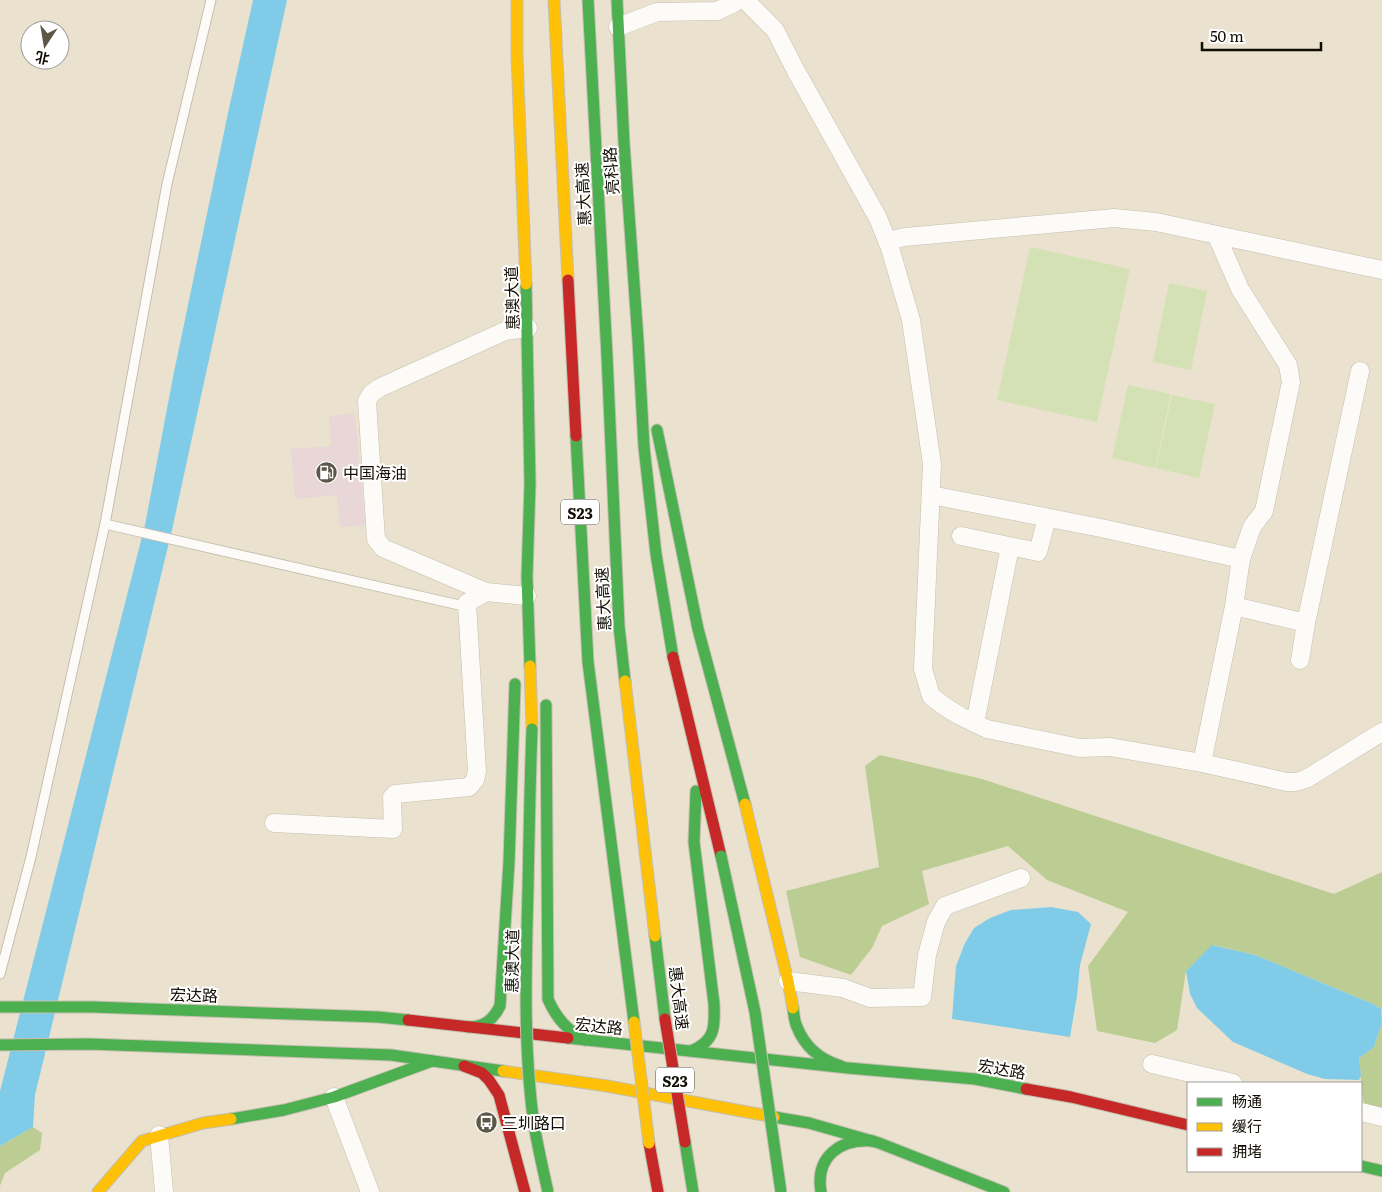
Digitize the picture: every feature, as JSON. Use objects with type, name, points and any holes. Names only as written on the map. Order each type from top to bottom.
[{"type":"main road","name":"惠澳大道","points":[[517,0],[517,56],[528,328],[530,483],[528,596],[532,729],[526,1020],[529,1084],[536,1136],[548,1192]]},
{"type":"main road","name":"惠大高速","points":[[554,0],[588,662],[649,1143],[658,1192]]},
{"type":"main road","name":"惠大高速","points":[[588,0],[619,626],[665,1019],[693,1192]]},
{"type":"main road","name":"亮科路","points":[[617,0],[638,340]]},
{"type":"main road","points":[[638,340],[644,447],[656,554],[674,664],[721,856],[755,1012],[781,1192]]},
{"type":"main road","points":[[638,340],[698,629],[758,855],[788,981],[796,1026],[804,1042],[819,1057],[848,1068]]},
{"type":"main road","points":[[528,596],[537,612],[540,630]]},
{"type":"main road","points":[[518,642],[521,616],[528,596]]},
{"type":"main road","points":[[468,1027],[482,1026],[488,1023],[498,1013],[500,1006],[509,862],[515,677]]},
{"type":"main road","points":[[546,692],[548,999],[562,1025],[568,1031],[585,1040]]},
{"type":"main road","points":[[691,1051],[698,1049],[710,1039],[715,1025],[694,842],[698,764]]},
{"type":"main road","name":"宏达路","points":[[0,1007],[93,1007],[378,1017],[848,1068],[975,1079],[1071,1097],[1187,1125]]},
{"type":"main road","points":[[0,1045],[88,1044],[391,1055],[617,1087],[809,1123],[879,1143],[1004,1192]]},
{"type":"main road","points":[[98,1192],[142,1141],[203,1123],[284,1110],[334,1097],[432,1061]]},
{"type":"main road","points":[[464,1066],[482,1073],[499,1095],[525,1192]]},
{"type":"main road","points":[[824,1191],[820,1180],[824,1164],[834,1149],[842,1144],[861,1139],[879,1143]]},
{"type":"main road","points":[[1362,1166],[1382,1171]]},
{"type":"street","points":[[618,27],[657,12],[717,11],[734,3],[736,0]]},
{"type":"street","points":[[745,0],[775,30],[878,218],[911,320],[932,464],[923,669],[931,696],[944,706],[987,729],[1080,748],[1110,747],[1202,763],[1287,782],[1306,779],[1382,732]]},
{"type":"street","points":[[887,241],[905,237],[1114,218],[1156,222],[1382,270]]},
{"type":"street","points":[[1202,763],[1234,606],[1241,559],[1252,527],[1264,511],[1291,382],[1288,365],[1240,289],[1219,241],[1220,237]]},
{"type":"street","points":[[528,328],[504,331],[379,388],[371,394],[367,401],[376,539],[383,548],[486,592],[528,596]]},
{"type":"street","points":[[1300,660],[1306,623],[1360,371]]},
{"type":"street","points":[[931,495],[1241,559]]},
{"type":"street","points":[[961,536],[1038,552],[1047,518]]},
{"type":"street","points":[[975,724],[1010,547]]},
{"type":"street","points":[[274,823],[392,829],[392,797],[395,794],[468,787],[475,780],[477,771],[467,603],[486,592]]},
{"type":"street","points":[[1234,606],[1306,623]]},
{"type":"street","points":[[788,981],[843,988],[870,998],[922,997],[927,956],[936,922],[945,906],[1021,878]]},
{"type":"street","points":[[1152,1064],[1229,1082]]},
{"type":"street","points":[[334,1097],[370,1192]]},
{"type":"street","points":[[1362,1112],[1382,1117]]},
{"type":"street","points":[[159,1135],[161,1189]]},
{"type":"lane","points":[[0,974],[31,856],[105,524],[167,184],[211,0]]},
{"type":"lane","points":[[105,524],[459,604],[467,603]]},
{"type":"green space","points":[[1030,247],[1130,269],[1097,422],[997,400]]},
{"type":"green space","points":[[1169,283],[1207,291],[1191,370],[1153,362]]},
{"type":"green space","points":[[1128,385],[1171,394],[1155,468],[1112,458]]},
{"type":"green space","points":[[1172,395],[1215,404],[1199,478],[1156,468]]},
{"type":"green space","points":[[880,755],[982,779],[1334,894],[1382,872],[1382,1012],[1381,1009],[1373,1004],[1255,955],[1213,945],[1186,971],[1177,1030],[1155,1043],[1097,1031],[1088,966],[1128,912],[1047,880],[1008,846],[922,871],[929,904],[882,926],[872,948],[851,975],[800,957],[786,891],[879,867],[865,766]]},
{"type":"green space","points":[[1382,1022],[1382,1113],[1364,1104],[1359,1058],[1374,1047]]},
{"type":"green space","points":[[33,1127],[42,1133],[40,1150],[5,1173],[0,1186],[0,1146]]},
{"type":"water","points":[[253,0],[287,0],[172,530],[35,1095],[33,1127],[0,1146],[0,1091],[145,525],[173,377]]},
{"type":"water","points":[[1051,907],[1078,912],[1091,924],[1080,965],[1070,1037],[952,1019],[956,966],[965,943],[974,928],[990,918],[1011,910]]},
{"type":"water","points":[[1212,945],[1255,955],[1381,1009],[1382,1022],[1374,1047],[1359,1058],[1361,1076],[1359,1080],[1325,1079],[1307,1074],[1233,1042],[1197,1008],[1190,994],[1186,971]]},
{"type":"building","name":"中国海油","points":[[355,413],[365,525],[340,527],[337,495],[295,499],[291,449],[331,446],[329,416]]},
{"type":"traffic: fast","points":[[588,0],[619,626],[625,681]]},
{"type":"traffic: fast","points":[[617,0],[624,143],[644,447],[656,554],[673,657]]},
{"type":"traffic: fast","points":[[526,284],[530,483],[527,577],[530,666]]},
{"type":"traffic: fast","points":[[657,430],[698,629],[745,804]]},
{"type":"traffic: fast","points":[[576,436],[588,662],[634,1022]]},
{"type":"traffic: fast","points":[[468,1027],[479,1026],[487,1022],[500,1006],[509,862],[515,684]]},
{"type":"traffic: fast","points":[[546,705],[548,999],[563,1023],[585,1040]]},
{"type":"traffic: fast","points":[[532,729],[526,1007],[528,1066],[534,1125],[548,1192]]},
{"type":"traffic: fast","points":[[691,1051],[705,1043],[709,1038],[712,1033],[714,1020],[714,1004],[694,842],[696,791]]},
{"type":"traffic: fast","points":[[721,856],[755,1012],[781,1192]]},
{"type":"traffic: fast","points":[[655,936],[665,1019]]},
{"type":"traffic: fast","points":[[0,1007],[93,1007],[378,1017],[408,1020]]},
{"type":"traffic: fast","points":[[793,1008],[796,1025],[804,1041],[814,1052],[841,1066]]},
{"type":"traffic: fast","points":[[568,1038],[848,1068],[975,1079],[1026,1089]]},
{"type":"traffic: fast","points":[[0,1045],[88,1044],[391,1055],[503,1071]]},
{"type":"traffic: fast","points":[[231,1119],[284,1110],[334,1097],[432,1061]]},
{"type":"traffic: fast","points":[[774,1117],[809,1123],[879,1143],[1004,1192]]},
{"type":"traffic: fast","points":[[821,1192],[820,1180],[822,1169],[832,1152],[850,1143],[873,1141]]},
{"type":"traffic: fast","points":[[685,1142],[693,1192]]},
{"type":"traffic: fast","points":[[1362,1166],[1382,1171]]},
{"type":"traffic: slow","points":[[517,0],[517,56],[526,284]]},
{"type":"traffic: slow","points":[[554,0],[568,280]]},
{"type":"traffic: slow","points":[[530,666],[532,729]]},
{"type":"traffic: slow","points":[[625,681],[655,936]]},
{"type":"traffic: slow","points":[[745,804],[793,1008]]},
{"type":"traffic: slow","points":[[634,1022],[649,1143]]},
{"type":"traffic: slow","points":[[503,1071],[607,1086],[774,1117]]},
{"type":"traffic: slow","points":[[98,1192],[142,1141],[203,1123],[231,1119]]},
{"type":"traffic: jam","points":[[568,280],[576,436]]},
{"type":"traffic: jam","points":[[673,657],[721,856]]},
{"type":"traffic: jam","points":[[665,1019],[685,1142]]},
{"type":"traffic: jam","points":[[408,1020],[568,1038]]},
{"type":"traffic: jam","points":[[464,1066],[482,1073],[499,1095],[525,1192]]},
{"type":"traffic: jam","points":[[1026,1089],[1071,1097],[1187,1125]]},
{"type":"traffic: jam","points":[[649,1143],[658,1192]]},
{"type":"place","name":"中国海油","points":[[327,472]]},
{"type":"place","name":"三圳路口","points":[[486,1122]]}]
